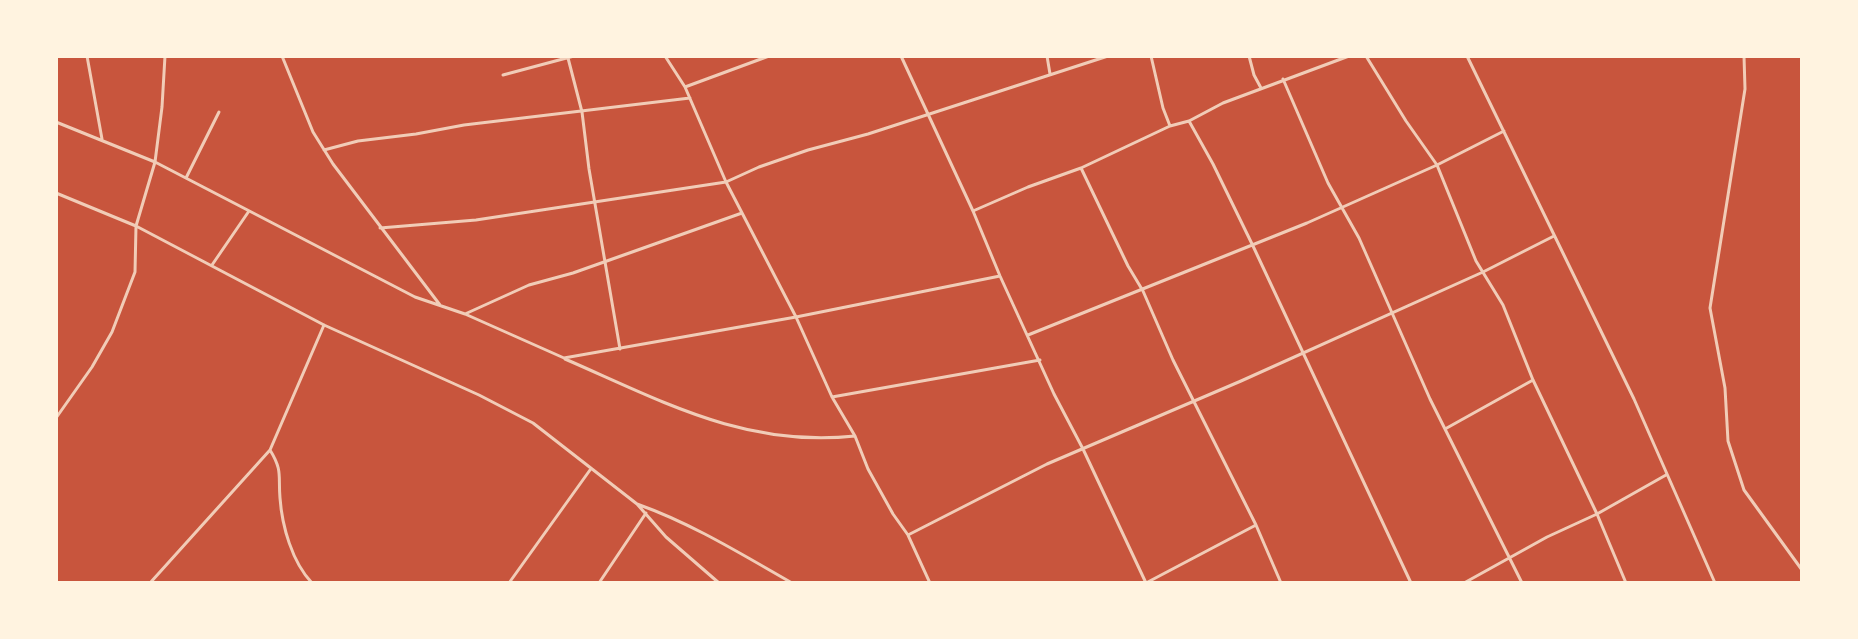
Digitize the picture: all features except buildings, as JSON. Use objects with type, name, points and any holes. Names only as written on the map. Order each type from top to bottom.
[{"type":"street","points":[[87,56],[102,139]]},
{"type":"street","points":[[56,418],[92,367],[112,332],[134,272],[136,226],[155,162],[162,107],[165,56]]},
{"type":"street","points":[[282,56],[313,132],[324,150],[380,228],[441,306]]},
{"type":"street","points":[[503,75],[574,56]]},
{"type":"street","points":[[665,56],[685,87],[726,182],[796,317],[832,397],[855,436],[868,469],[893,514],[908,535],[930,583]]},
{"type":"street","points":[[685,87],[769,56]]},
{"type":"street","points":[[901,56],[929,113],[1054,394],[1083,449],[1146,583],[1256,525]]},
{"type":"street","points":[[1047,56],[1050,74]]},
{"type":"street","points":[[380,228],[476,220],[726,182],[759,167],[808,150],[868,134],[1108,56]]},
{"type":"street","points":[[1151,56],[1163,108],[1170,126]]},
{"type":"street","points":[[1249,56],[1254,75],[1261,88]]},
{"type":"street","points":[[973,211],[1028,187],[1081,168],[1170,126],[1189,121],[1223,103],[1349,56]]},
{"type":"street","points":[[1366,56],[1406,121],[1437,165],[1483,272],[1503,305],[1533,380],[1597,514],[1626,583]]},
{"type":"street","points":[[1467,56],[1634,398],[1666,475],[1715,583]]},
{"type":"street","points":[[1744,56],[1745,89],[1710,308],[1724,388],[1728,441],[1744,490],[1802,570]]},
{"type":"street","points":[[568,58],[582,112],[589,170],[620,349]]},
{"type":"street","points":[[1283,80],[1328,183],[1343,206],[1445,429],[1522,583]]},
{"type":"street","points":[[324,150],[358,141],[416,134],[478,123],[690,98]]},
{"type":"street","points":[[186,178],[219,112]]},
{"type":"street","points":[[1189,121],[1206,150],[1252,246],[1410,583]]},
{"type":"street","points":[[56,122],[155,162],[415,297],[465,314],[629,389],[712,421],[764,432],[826,439],[855,436]]},
{"type":"street","points":[[1028,335],[1307,224],[1343,206],[1437,165],[1504,132]]},
{"type":"street","points":[[1081,168],[1128,266],[1143,290],[1173,360],[1256,525],[1281,583]]},
{"type":"street","points":[[56,192],[136,226],[324,324],[479,395],[533,424],[590,470],[637,504],[666,537],[719,583]]},
{"type":"street","points":[[212,265],[249,211]]},
{"type":"street","points":[[465,314],[529,285],[573,273],[742,213]]},
{"type":"street","points":[[908,535],[999,487],[1483,272],[1554,236]]},
{"type":"street","points":[[564,358],[796,317],[1000,276]]},
{"type":"street","points":[[150,583],[270,450],[324,324]]},
{"type":"street","points":[[832,397],[1040,360]]},
{"type":"street","points":[[1445,429],[1533,380]]},
{"type":"street","points":[[270,450],[280,465],[280,496],[284,529],[304,575],[312,583]]},
{"type":"street","points":[[509,583],[590,470]]},
{"type":"street","points":[[1464,583],[1547,537],[1597,514],[1666,475]]},
{"type":"street","points":[[637,504],[670,516],[707,534],[792,583]]},
{"type":"street","points":[[599,583],[646,513]]}]
